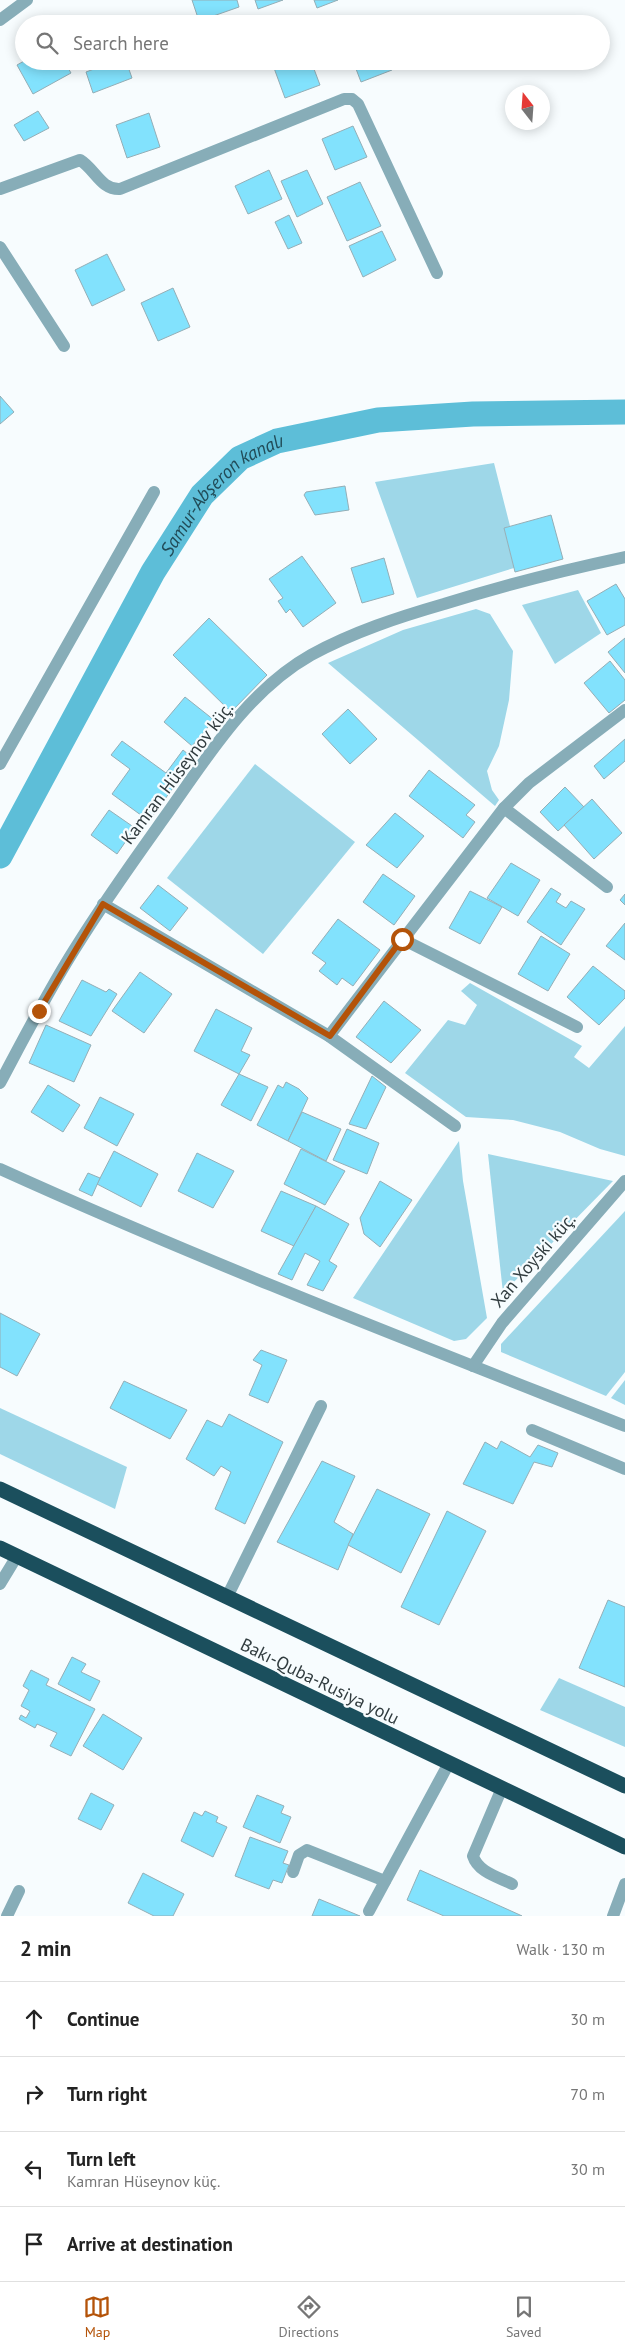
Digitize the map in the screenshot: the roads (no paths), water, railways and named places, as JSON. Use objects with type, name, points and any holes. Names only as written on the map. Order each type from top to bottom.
[{"type":"highway","name":"Bakı-Quba-Rusiya yolu","points":[[0,1489],[625,1786]]},
{"type":"highway","name":"Bakı-Quba-Rusiya yolu","points":[[0,1548],[625,1847]]},
{"type":"street","points":[[0,20],[27,0]]},
{"type":"street","points":[[0,189],[80,160],[87,165],[104,185],[112,189],[120,189],[344,99],[352,98],[358,104],[437,273]]},
{"type":"street","points":[[0,247],[64,346]]},
{"type":"street","points":[[0,764],[154,492]]},
{"type":"street","name":"Kamran Hüseynov küç.","points":[[0,1084],[75,948],[103,904],[228,730],[259,696],[310,656],[350,636],[405,616],[541,575],[625,557]]},
{"type":"street","points":[[330,1036],[402,939],[504,808],[529,783],[625,710]]},
{"type":"street","points":[[504,808],[520,818],[607,887]]},
{"type":"street","points":[[103,904],[330,1036],[455,1126]]},
{"type":"street","points":[[402,939],[577,1027]]},
{"type":"street","points":[[0,1169],[98,1214],[625,1426]]},
{"type":"street","name":"Xan Xoyski küç.","points":[[473,1366],[502,1322],[625,1181]]},
{"type":"street","points":[[227,1597],[321,1406]]},
{"type":"street","points":[[532,1430],[625,1469]]},
{"type":"street","points":[[0,1584],[17,1556]]},
{"type":"street","points":[[370,1911],[449,1763]]},
{"type":"street","points":[[502,1788],[473,1856],[476,1864],[484,1871],[512,1884]]},
{"type":"street","points":[[293,1872],[299,1855],[307,1850],[385,1880]]},
{"type":"street","points":[[613,1916],[625,1884]]},
{"type":"street","points":[[7,1916],[18,1891]]},
{"type":"waterway","name":"Samur-Abşeron kanalı","points":[[0,856],[153,572],[202,495],[240,458],[277,441],[378,420],[473,414],[625,412]]}]
